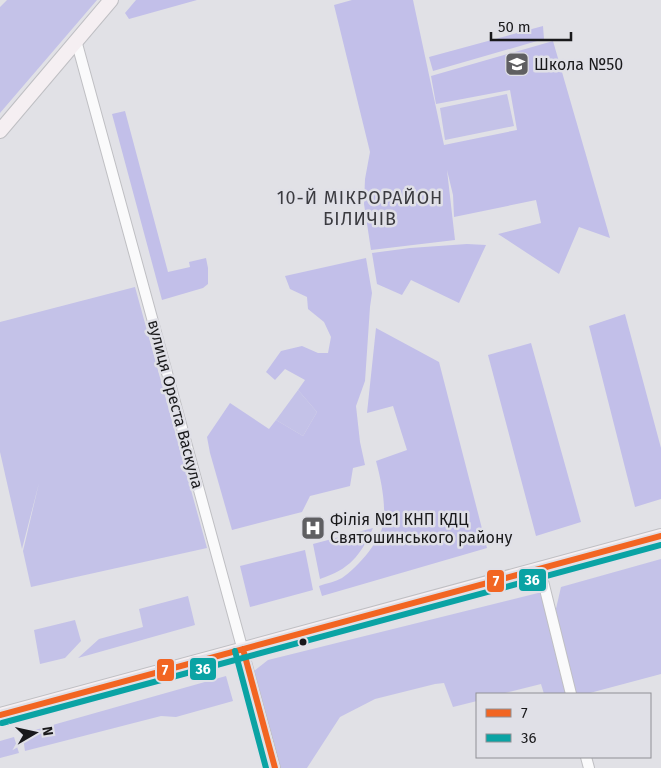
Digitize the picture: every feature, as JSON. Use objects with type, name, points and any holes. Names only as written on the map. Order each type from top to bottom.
[{"type":"main road","points":[[0,131],[111,0]]},
{"type":"main road","points":[[0,715],[661,536]]},
{"type":"street","name":"вулиця Ореста Васкула","points":[[76,40],[276,768]]},
{"type":"street","points":[[540,569],[571,693]]},
{"type":"shaded area","points":[[7,0],[97,0],[0,113],[0,7]]},
{"type":"shaded area","points":[[136,0],[197,0],[129,19],[125,13]]},
{"type":"shaded area","points":[[352,0],[413,0],[444,145],[517,130],[510,90],[436,104],[431,76],[553,41],[610,238],[579,227],[559,274],[498,234],[541,223],[536,200],[454,217],[453,195],[447,170],[455,240],[371,250],[364,204],[365,179],[370,152],[334,5]]},
{"type":"shaded area","points":[[543,26],[544,39],[433,71],[429,57]]},
{"type":"shaded area","points":[[507,94],[514,126],[445,140],[440,108]]},
{"type":"shaded area","points":[[125,111],[168,272],[190,267],[189,262],[206,258],[208,284],[203,288],[162,300],[112,114]]},
{"type":"shaded area","points":[[467,244],[486,245],[459,303],[411,280],[402,295],[377,284],[372,253]]},
{"type":"shaded area","points":[[366,258],[372,293],[365,381],[356,406],[365,465],[353,468],[350,486],[310,496],[302,512],[232,530],[207,437],[230,403],[269,429],[276,420],[303,436],[317,412],[298,390],[305,380],[285,369],[275,380],[266,372],[281,351],[302,346],[318,353],[328,353],[331,337],[324,322],[308,309],[307,297],[290,289],[285,276]]},
{"type":"shaded area","points":[[135,287],[207,548],[31,587],[23,551],[39,483],[22,549],[0,452],[0,322]]},
{"type":"shaded area","points":[[625,314],[661,448],[661,499],[635,507],[589,326]]},
{"type":"shaded area","points":[[376,328],[439,362],[487,548],[322,596],[319,586],[342,578],[348,573],[369,552],[383,527],[384,504],[376,461],[407,450],[393,406],[367,413]]},
{"type":"shaded area","points":[[531,343],[581,522],[536,536],[488,355]]},
{"type":"shaded area","points":[[298,390],[317,412],[303,436],[276,420]]},
{"type":"shaded area","points":[[373,528],[358,554],[347,566],[320,579],[313,544]]},
{"type":"shaded area","points":[[305,550],[313,590],[250,607],[240,566]]},
{"type":"shaded area","points":[[661,559],[661,674],[590,693],[544,693],[541,684],[505,693],[476,693],[476,701],[453,707],[444,683],[435,684],[375,699],[340,717],[307,768],[280,768],[254,671],[268,660],[542,592],[555,613],[561,587]]},
{"type":"shaded area","points":[[188,596],[195,625],[78,658],[99,639],[143,627],[139,609]]},
{"type":"shaded area","points":[[75,620],[81,641],[65,658],[40,664],[34,630]]},
{"type":"shaded area","points":[[226,676],[233,701],[176,717],[161,716],[25,751],[24,738],[35,730]]},
{"type":"shaded area","points":[[14,737],[19,753],[0,758],[0,741]]},
{"type":"transit line","name":"7","points":[[0,715],[661,536]]},
{"type":"transit line","name":"36","points":[[2,723],[661,545]]},
{"type":"transit line","name":"7","points":[[243,649],[275,768]]},
{"type":"transit line","name":"36","points":[[235,651],[266,768]]},
{"type":"place","name":"Школа №50","points":[[517,64]]},
{"type":"place","name":"Філія №1 КНП КДЦ Святошинського району","points":[[313,528]]},
{"type":"district","name":"10-Й МІКРОРАЙОН БІЛИЧІВ","points":[[360,208]]}]
